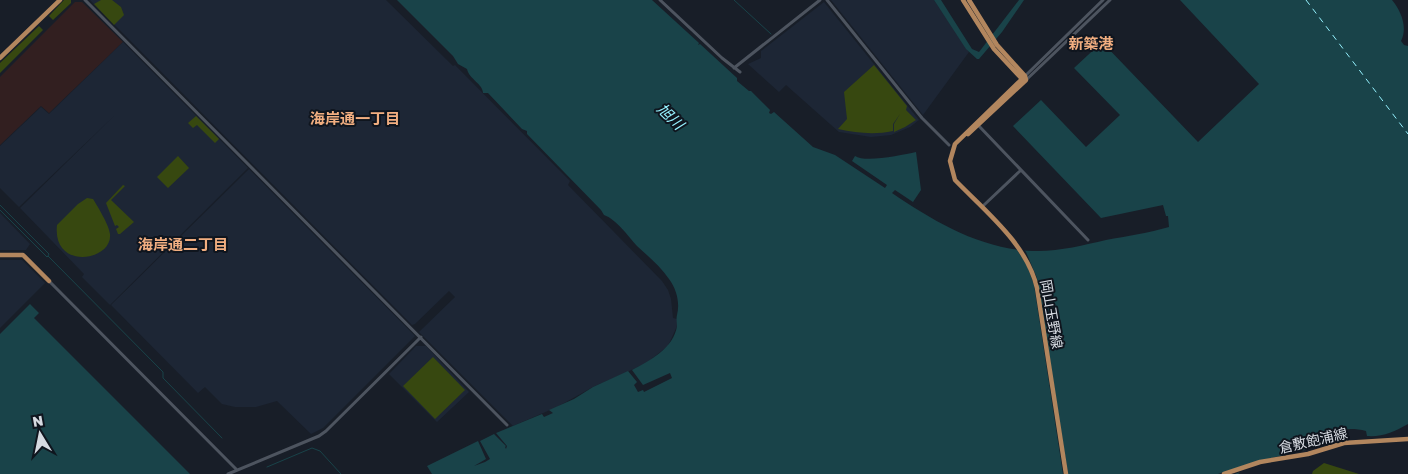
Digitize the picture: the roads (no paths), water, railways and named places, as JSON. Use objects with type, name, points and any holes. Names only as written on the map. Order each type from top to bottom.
[{"type":"main road","points":[[0,58],[60,0]]},
{"type":"main road","points":[[963,0],[994,49],[1024,78]]},
{"type":"main road","points":[[969,0],[999,48],[1024,78]]},
{"type":"main road","name":"岡山玉野線","points":[[1024,78],[960,138],[950,161],[952,174],[1018,246],[1032,269],[1037,288],[1066,474]]},
{"type":"main road","points":[[0,255],[23,255],[49,281]]},
{"type":"main road","name":"倉敷飽浦線","points":[[1224,474],[1260,462],[1304,455],[1344,443],[1408,438]]},
{"type":"street","points":[[85,0],[507,424]]},
{"type":"street","points":[[660,0],[740,72]]},
{"type":"street","points":[[734,68],[820,0]]},
{"type":"street","points":[[827,0],[922,118],[950,145]]},
{"type":"street","points":[[1024,78],[1103,0]]},
{"type":"street","points":[[1024,78],[1110,0]]},
{"type":"street","points":[[977,124],[1088,240]]},
{"type":"street","points":[[984,205],[1021,170]]},
{"type":"street","points":[[49,281],[237,470]]},
{"type":"street","points":[[228,474],[320,436],[420,337]]},
{"type":"water","name":"旭川","points":[[397,0],[652,0],[699,43],[698,45],[700,44],[737,78],[737,81],[751,91],[770,110],[769,113],[774,112],[813,147],[835,155],[885,188],[887,185],[852,161],[855,156],[875,159],[916,152],[921,190],[913,202],[895,190],[892,193],[943,225],[980,241],[1018,250],[1038,251],[1072,247],[1169,227],[1168,216],[1166,216],[1163,205],[1101,218],[1013,126],[1041,100],[1086,147],[1120,115],[1074,68],[1102,42],[1198,142],[1259,84],[1180,0],[1392,0],[1398,9],[1404,25],[1401,41],[1404,45],[1408,46],[1408,424],[1393,432],[1378,436],[1367,436],[1366,431],[1360,430],[1348,429],[1337,431],[1321,440],[1322,445],[1297,452],[1289,449],[1285,455],[1258,461],[1218,474],[432,474],[427,466],[478,441],[486,459],[474,466],[485,462],[490,459],[480,441],[494,434],[506,446],[506,449],[507,446],[496,433],[542,414],[544,417],[553,413],[549,410],[628,371],[637,382],[634,385],[638,392],[643,390],[644,392],[672,378],[670,373],[643,385],[632,370],[660,353],[671,341],[677,326],[678,301],[672,283],[658,266],[617,224],[604,215],[527,134],[527,131],[522,129],[488,93],[483,93],[481,87],[470,76],[467,69],[458,64],[453,56]]},
{"type":"water","points":[[934,0],[941,0],[972,49],[979,52],[1019,0],[1024,0],[1002,32],[977,59],[966,49]]},
{"type":"water","points":[[30,304],[39,313],[34,318],[190,474],[0,474],[0,334]]},
{"type":"waterway","points":[[734,0],[771,34]]},
{"type":"waterway","points":[[0,205],[49,254],[48,256]]},
{"type":"waterway","points":[[0,210],[163,372],[163,378],[222,438]]},
{"type":"waterway","points":[[267,467],[312,448],[320,451],[341,474]]},
{"type":"district","name":"新築港","points":[[1091,43]]},
{"type":"district","name":"海岸通一丁目","points":[[355,118]]},
{"type":"district","name":"海岸通二丁目","points":[[183,244]]}]
